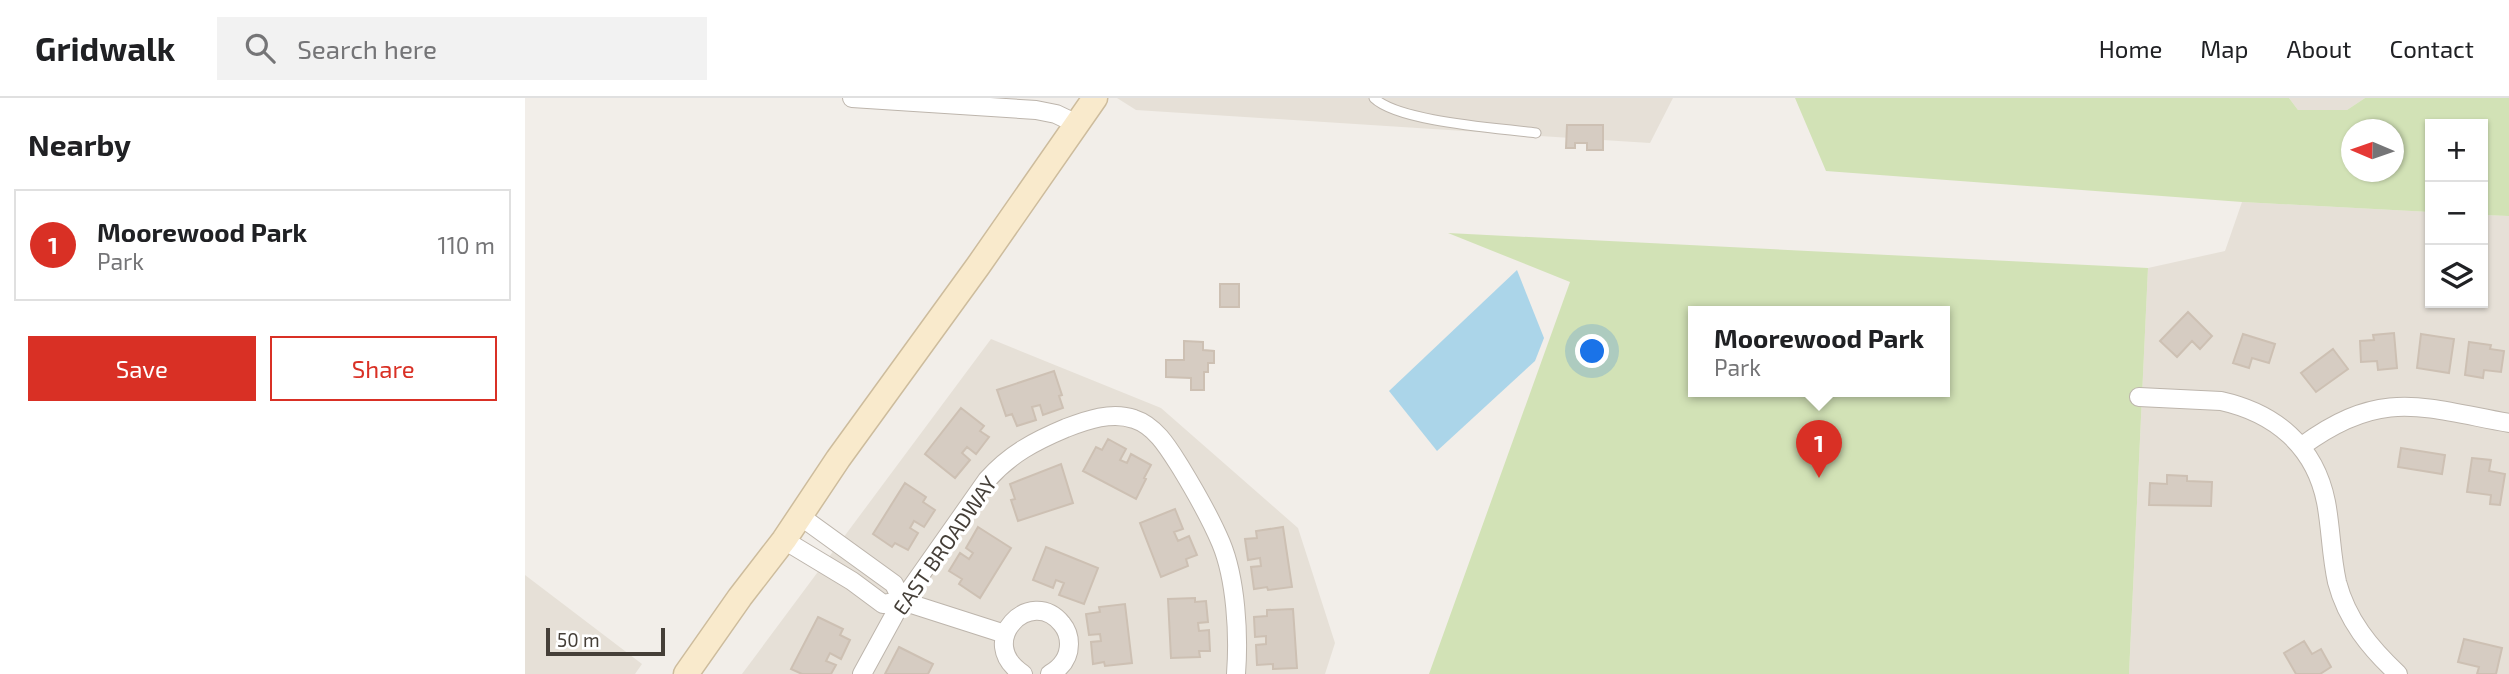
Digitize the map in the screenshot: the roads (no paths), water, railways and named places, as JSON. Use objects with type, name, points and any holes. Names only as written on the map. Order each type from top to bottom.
[{"type":"main road","points":[[686,674],[784,540],[838,459],[905,369],[1095,98]]},
{"type":"street","points":[[852,98],[1036,110],[1056,114],[1077,124]]},
{"type":"street","points":[[2139,397],[2221,401],[2233,404],[2274,423],[2302,446],[2311,459],[2326,501],[2338,583],[2351,616],[2361,636],[2373,651],[2398,674]]},
{"type":"street","points":[[2302,446],[2350,417],[2391,406],[2417,406],[2509,423]]},
{"type":"street","name":"EAST BROADWAY","points":[[862,674],[902,601],[1003,461],[1056,432],[1083,422],[1113,416],[1132,418],[1156,433],[1170,450],[1193,488],[1221,544],[1231,583],[1235,617],[1236,674]]},
{"type":"street","points":[[800,516],[894,584],[902,601]]},
{"type":"street","points":[[784,540],[852,581],[883,604],[902,601],[1005,634]]},
{"type":"street","points":[[1023,674],[1012,667],[1006,658],[1003,643],[1005,634],[1015,619],[1027,612],[1040,611],[1059,620],[1065,628],[1069,648],[1064,663],[1051,674]]},
{"type":"lane","points":[[1374,98],[1394,110],[1415,117],[1537,133]]},
{"type":"water","points":[[1517,270],[1544,338],[1535,361],[1437,451],[1389,391]]},
{"type":"place","name":"Moorewood Park","points":[[1819,478]]}]
